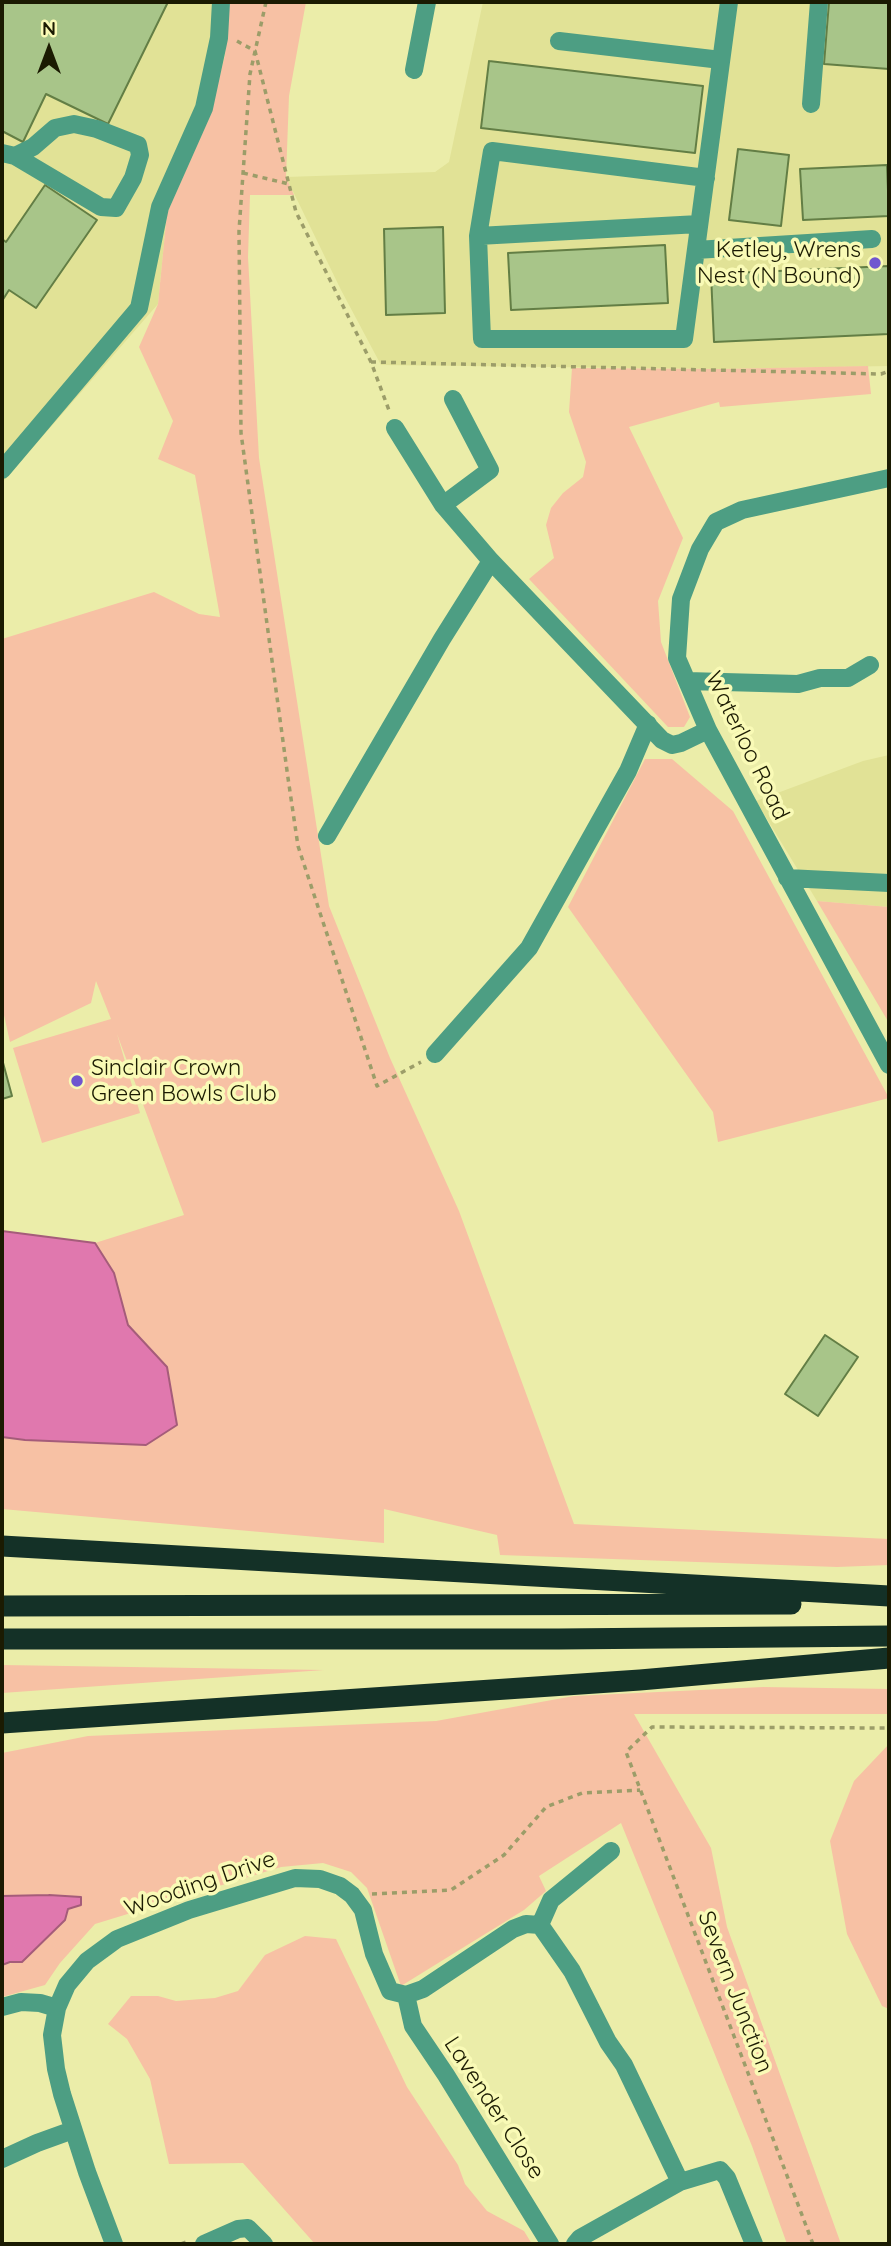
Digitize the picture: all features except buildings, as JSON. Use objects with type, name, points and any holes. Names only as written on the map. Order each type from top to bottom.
[{"type":"highway","points":[[2,1546],[889,1596]]},
{"type":"highway","points":[[2,1606],[889,1603]]},
{"type":"highway","points":[[2,1639],[889,1636]]},
{"type":"highway","points":[[2,1723],[640,1680],[889,1658]]},
{"type":"street","points":[[2,470],[139,308],[160,207],[204,108],[219,32],[220,2]]},
{"type":"street","points":[[414,70],[427,2]]},
{"type":"street","points":[[706,178],[492,152],[478,236],[482,339],[684,339],[706,178],[729,2]]},
{"type":"street","points":[[811,104],[819,2]]},
{"type":"street","points":[[559,41],[721,60]]},
{"type":"street","points":[[75,124],[97,129],[138,145],[140,155],[133,178],[116,208],[101,207],[8,155],[33,147],[55,128],[75,124]]},
{"type":"street","points":[[478,236],[699,224]]},
{"type":"street","points":[[696,250],[872,239]]},
{"type":"street","points":[[443,505],[490,470],[453,399]]},
{"type":"street","points":[[395,428],[443,505],[491,561],[662,740],[672,745],[708,730]]},
{"type":"street","name":"Waterloo Road","points":[[889,478],[742,510],[716,522],[700,549],[681,599],[677,658],[708,730],[889,1065]]},
{"type":"street","points":[[327,836],[442,639],[491,561]]},
{"type":"street","points":[[687,681],[798,684],[820,678],[848,678],[870,665]]},
{"type":"street","points":[[435,1054],[529,948],[628,771],[648,724]]},
{"type":"street","points":[[787,878],[889,883]]},
{"type":"street","points":[[540,1925],[551,1900],[611,1851]]},
{"type":"street","name":"Wooding Drive","points":[[114,2244],[73,2130],[56,2069],[52,2035],[57,2008],[67,1985],[87,1961],[117,1939],[189,1910],[295,1878],[320,1879],[340,1886],[352,1895]]},
{"type":"street","points":[[352,1895],[363,1910],[374,1954],[390,1991],[405,1995],[423,1989],[513,1929],[526,1924],[540,1925]]},
{"type":"street","points":[[540,1925],[572,1971],[607,2042],[624,2065],[680,2182]]},
{"type":"street","name":"Lavender Close","points":[[405,1995],[412,2026],[446,2075],[551,2244]]},
{"type":"street","points":[[2,2007],[21,2002],[40,2003],[57,2008]]},
{"type":"street","points":[[2,2159],[73,2130]]},
{"type":"street","points":[[575,2244],[580,2238],[680,2182],[720,2170],[727,2179],[754,2244]]},
{"type":"street","points":[[204,2244],[238,2229],[248,2228],[264,2244]]},
{"type":"path","points":[[266,2],[248,93],[239,231],[241,433],[298,846],[377,1086],[435,1054]]},
{"type":"path","points":[[219,32],[255,51],[296,212],[371,362],[395,428]]},
{"type":"path","points":[[243,173],[289,184]]},
{"type":"path","points":[[371,362],[881,374],[889,372]]},
{"type":"path","name":"Severn Junction","points":[[813,2244],[626,1752],[652,1727],[889,1728]]},
{"type":"path","points":[[352,1895],[452,1891],[504,1855],[546,1807],[582,1793],[640,1790]]},
{"type":"shaded area","points":[[2,2],[227,2],[225,55],[209,118],[167,213],[158,304],[2,483]]},
{"type":"shaded area","points":[[227,2],[306,2],[289,96],[286,177],[294,195],[250,195],[248,257],[259,458],[329,906],[390,1058],[459,1211],[574,1524],[889,1539],[889,1565],[837,1567],[500,1555],[497,1535],[384,1509],[384,1543],[2,1509],[2,1437],[25,1440],[167,1367],[128,1325],[114,1273],[95,1243],[184,1215],[117,1034],[140,1113],[42,1143],[13,1048],[111,1019],[96,981],[91,1003],[10,1042],[2,1006],[2,639],[154,592],[199,614],[220,617],[195,475],[158,459],[173,421],[139,347],[158,304],[167,213],[209,118],[225,55]]},
{"type":"shaded area","points":[[483,2],[889,2],[889,366],[722,369],[381,365],[286,177],[435,172],[449,162]]},
{"type":"shaded area","points":[[868,366],[871,394],[720,407],[719,402],[629,427],[683,538],[658,601],[661,642],[690,717],[684,727],[668,727],[529,579],[554,558],[546,525],[551,508],[563,493],[583,477],[586,462],[569,412],[572,368]]},
{"type":"shaded area","points":[[889,755],[889,907],[817,901],[756,801],[863,761]]},
{"type":"shaded area","points":[[645,759],[672,759],[733,811],[889,1098],[718,1142],[713,1112],[568,907]]},
{"type":"shaded area","points":[[817,901],[889,907],[889,1023]]},
{"type":"shaded area","points":[[2,1231],[95,1243],[114,1273],[128,1325],[167,1367],[177,1425],[146,1445],[2,1437]]},
{"type":"shaded area","points":[[2,1665],[324,1670],[2,1693]]},
{"type":"shaded area","points":[[763,1687],[889,1689],[889,1714],[634,1714],[711,1848],[727,1927],[841,2244],[787,2244],[752,2146],[621,1823],[539,1876],[546,1891],[524,1910],[401,1986],[367,1888],[351,1872],[323,1863],[281,1867],[95,1924],[60,1963],[45,1985],[2,1997],[2,1965],[22,1961],[67,1909],[81,1898],[49,1895],[2,1896],[2,1753],[88,1736],[436,1721],[574,1696]]},
{"type":"shaded area","points":[[889,1744],[889,2009],[882,2006],[847,1934],[830,1841],[854,1781]]},
{"type":"shaded area","points":[[2,1896],[81,1897],[81,1905],[68,1909],[65,1920],[22,1962],[2,1965]]},
{"type":"shaded area","points":[[305,1936],[336,1939],[407,2087],[458,2165],[465,2184],[487,2211],[524,2231],[532,2244],[315,2244],[243,2163],[169,2164],[150,2079],[127,2039],[108,2024],[131,1996],[158,1996],[176,2001],[215,1998],[238,1991],[265,1955]]},
{"type":"place","name":"Ketley, Wrens Nest (N Bound)","points":[[875,263]]},
{"type":"place","name":"Sinclair Crown Green Bowls Club","points":[[77,1081]]}]
